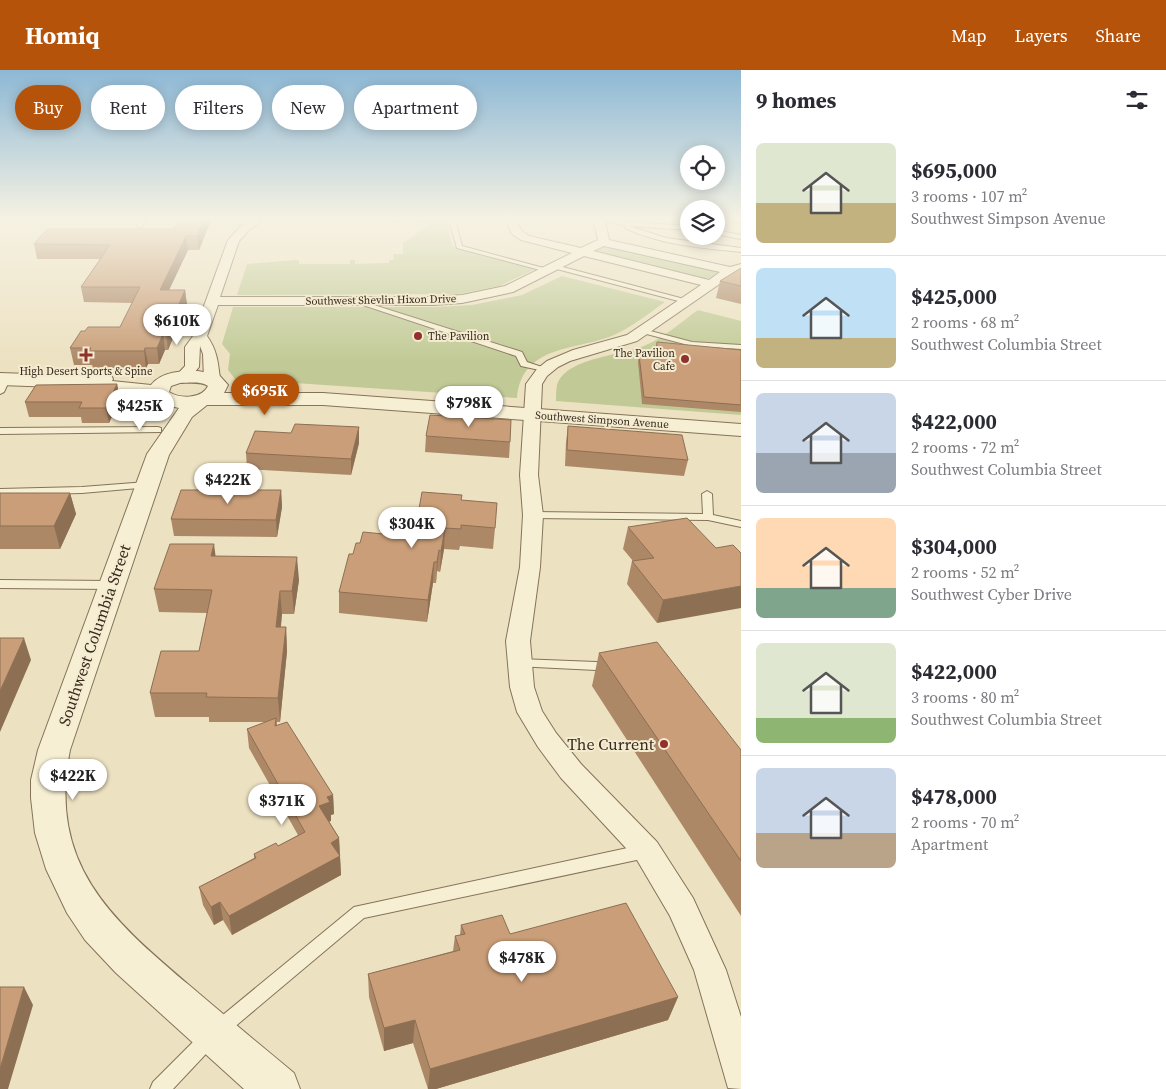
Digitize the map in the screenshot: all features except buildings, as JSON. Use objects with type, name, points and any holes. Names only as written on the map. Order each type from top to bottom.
[{"type":"street","points":[[161,396],[158,390],[161,386],[178,378],[192,367],[192,347],[200,336],[224,268]]},
{"type":"street","name":"Southwest Shevlin Hixon Drive","points":[[212,301],[433,301],[480,296],[509,289],[551,268]]},
{"type":"street","points":[[645,268],[712,284]]},
{"type":"street","points":[[735,270],[642,330],[615,345],[569,356],[544,369],[534,384],[529,475],[532,514],[530,567],[518,640],[522,687],[530,712],[547,740],[571,771],[648,850],[682,908],[710,970],[741,1076]]},
{"type":"street","points":[[200,336],[208,347],[210,354],[209,391]]},
{"type":"street","points":[[2,383],[87,382],[100,378],[178,378],[193,376],[209,391]]},
{"type":"street","points":[[87,382],[95,386],[137,388],[179,402],[209,391]]},
{"type":"street","name":"Southwest Simpson Avenue","points":[[209,391],[741,432]]},
{"type":"street","name":"Southwest Columbia Street","points":[[158,442],[168,443],[181,415],[209,391]]},
{"type":"street","name":"Southwest Columbia Street","points":[[161,396],[164,411],[147,485],[54,750],[48,780],[49,808],[55,839],[73,889],[91,917],[142,971],[278,1089]]},
{"type":"lane","points":[[551,268],[686,301]]},
{"type":"lane","points":[[356,301],[519,354],[524,364],[544,369]]},
{"type":"lane","points":[[642,330],[692,344],[741,348]]},
{"type":"lane","points":[[729,347],[741,337]]},
{"type":"lane","points":[[0,431],[158,442]]},
{"type":"lane","points":[[0,492],[82,490],[147,485]]},
{"type":"lane","points":[[707,494],[708,517]]},
{"type":"lane","points":[[532,514],[590,517],[708,517],[741,524]]},
{"type":"lane","points":[[0,584],[111,585]]},
{"type":"lane","points":[[519,663],[596,666]]},
{"type":"lane","points":[[160,1089],[213,1034],[360,912],[648,850]]},
{"type":"green space","name":"The Pavilion","points":[[246,268],[536,269],[499,286],[458,294],[237,295]]},
{"type":"green space","points":[[657,268],[703,268],[714,270],[717,273],[710,278],[703,279]]},
{"type":"green space","name":"The Pavilion","points":[[562,276],[665,302],[621,332],[553,352],[540,359],[529,368],[521,380],[517,398],[235,379],[228,370],[230,354],[222,344],[233,307],[437,307],[472,305],[522,295]]},
{"type":"green space","points":[[698,310],[741,321],[741,415],[556,401],[557,385],[562,376],[571,368],[596,359],[636,349],[653,342]]},
{"type":"place","name":"The Pavilion","points":[[418,336]]},
{"type":"place","name":"High Desert Sports & Spine","points":[[86,355]]},
{"type":"place","name":"The Pavilion Cafe","points":[[685,359]]},
{"type":"place","name":"The Current","points":[[664,744]]}]
